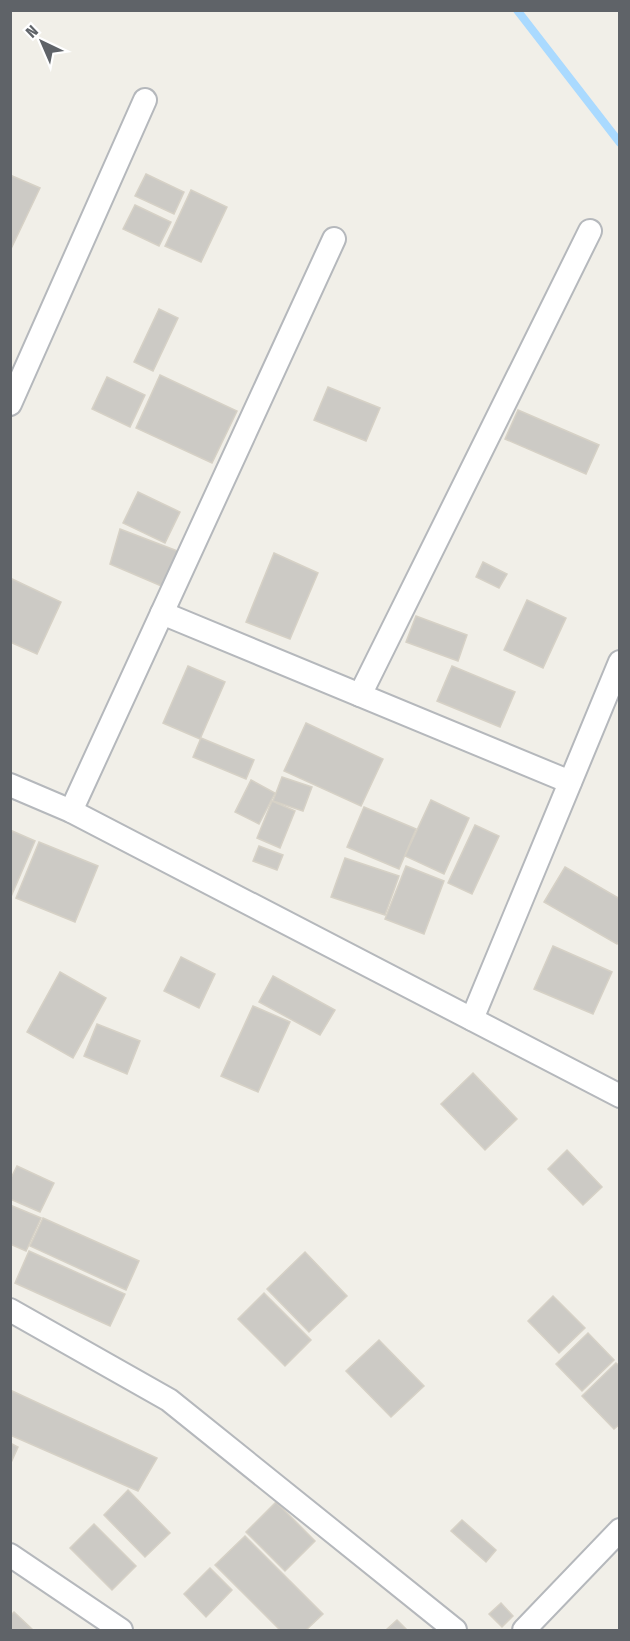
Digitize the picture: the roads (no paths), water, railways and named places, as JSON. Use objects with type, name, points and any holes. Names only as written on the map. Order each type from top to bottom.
[{"type":"street","points":[[10,404],[145,100]]},
{"type":"street","points":[[360,695],[590,231]]},
{"type":"street","points":[[71,811],[334,239]]},
{"type":"street","points":[[162,613],[570,782]]},
{"type":"street","points":[[472,1019],[620,662]]},
{"type":"street","points":[[10,784],[71,811],[620,1096]]},
{"type":"street","points":[[10,1310],[169,1400],[455,1630]]},
{"type":"street","points":[[524,1630],[620,1530]]},
{"type":"street","points":[[10,1555],[121,1630]]},
{"type":"waterway","points":[[517,10],[620,143]]}]
